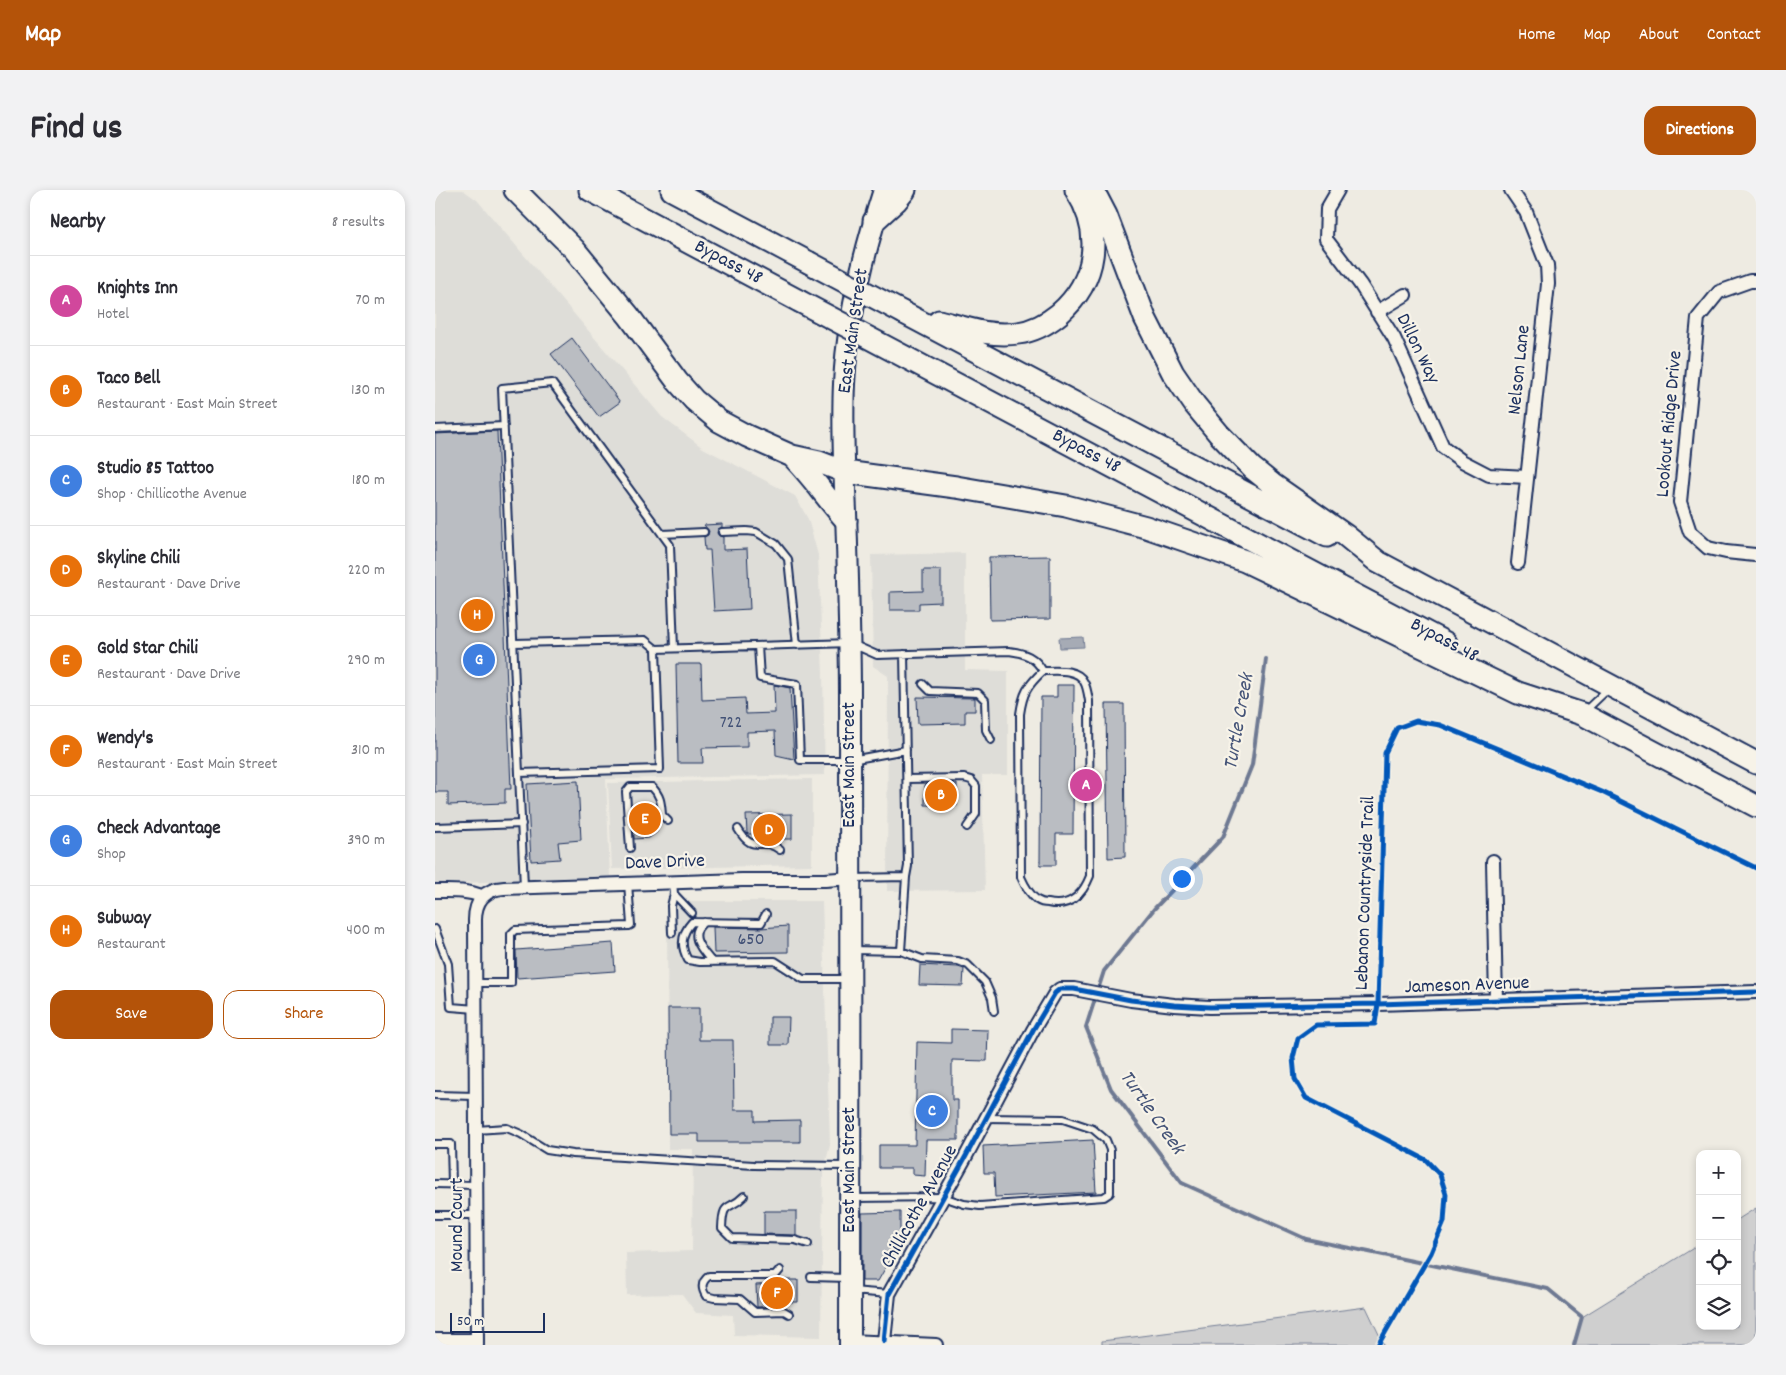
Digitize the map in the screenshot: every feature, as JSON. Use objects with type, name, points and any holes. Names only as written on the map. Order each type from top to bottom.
[{"type":"highway","points":[[515,190],[593,271],[629,316],[659,359],[694,400],[719,421],[747,436],[792,456],[819,462],[845,472],[966,489],[1066,506],[1146,527],[1207,547],[1273,573],[1518,693],[1582,714],[1756,806]]},
{"type":"highway","name":"Bypass 48","points":[[589,190],[1582,714]]},
{"type":"highway","name":"Bypass 48","points":[[672,190],[1295,520],[1378,562]]},
{"type":"highway","points":[[874,221],[905,190]]},
{"type":"highway","points":[[904,312],[985,333],[1003,334],[1028,331],[1055,317],[1072,303],[1079,293],[1084,284],[1091,260],[1093,244],[1089,217],[1075,190]]},
{"type":"highway","points":[[1093,190],[1106,215],[1145,318],[1163,355],[1195,405],[1219,434],[1252,468],[1345,535],[1378,562],[1756,763]]},
{"type":"highway","points":[[792,456],[811,474],[825,497],[846,520]]},
{"type":"main road","name":"East Main Street","points":[[850,1343],[851,760],[844,382],[848,344],[860,278],[884,190]]},
{"type":"street","name":"Dillon Way","points":[[1338,190],[1327,209],[1326,239],[1359,284],[1394,338],[1443,448],[1462,461],[1489,475],[1527,477]]},
{"type":"street","name":"Nelson Lane","points":[[1511,190],[1527,212],[1547,265],[1548,284],[1518,563]]},
{"type":"street","name":"Lookout Ridge Drive","points":[[1755,555],[1708,548],[1690,532],[1680,502],[1698,318],[1719,292],[1750,281],[1756,281]]},
{"type":"street","points":[[1377,312],[1405,295]]},
{"type":"street","points":[[1493,860],[1496,1001]]},
{"type":"street","name":"Dave Drive","points":[[482,896],[498,888],[628,883],[674,888],[851,878]]},
{"type":"street","points":[[435,891],[459,890],[482,896]]},
{"type":"street","name":"Mound Court","points":[[477,1342],[475,914],[482,896]]},
{"type":"street","name":"Jameson Avenue","points":[[1060,989],[1073,989],[1166,1004],[1210,1006],[1317,1006],[1756,992]]},
{"type":"street","name":"Chillicothe Avenue","points":[[884,1341],[889,1294],[1033,1030],[1055,993],[1060,989]]},
{"type":"street","points":[[435,1340],[477,1342]]},
{"type":"street","points":[[850,1343],[884,1341],[936,1345]]},
{"type":"lane","points":[[524,887],[502,388],[552,383],[671,545],[675,648]]},
{"type":"lane","points":[[435,429],[504,426]]},
{"type":"lane","points":[[662,534],[704,532]]},
{"type":"lane","points":[[722,532],[756,532],[776,544],[788,558],[797,645]]},
{"type":"lane","points":[[514,644],[645,640],[656,649],[850,644],[877,655],[1009,652],[1024,653],[1037,662],[1043,671]]},
{"type":"lane","points":[[758,646],[759,678],[797,684],[800,760],[851,760],[906,750]]},
{"type":"lane","points":[[519,773],[660,769],[656,649]]},
{"type":"lane","points":[[901,951],[908,866],[904,654]]},
{"type":"lane","points":[[1043,671],[1070,672],[1080,676],[1084,682],[1089,701],[1090,876],[1085,888],[1076,898],[1067,903],[1054,905],[1038,901],[1027,890],[1021,878],[1019,714],[1023,697],[1032,682],[1043,671]]},
{"type":"lane","points":[[923,684],[930,691],[978,693],[983,696],[985,700],[986,730],[991,740]]},
{"type":"lane","points":[[1582,714],[1611,686]]},
{"type":"lane","points":[[907,779],[964,778],[971,780],[976,786],[976,814],[967,827]]},
{"type":"lane","points":[[630,848],[626,792],[629,787],[652,787],[658,793],[661,800],[662,815],[668,821]]},
{"type":"lane","points":[[435,827],[522,824]]},
{"type":"lane","points":[[738,829],[744,840],[749,844],[772,844],[780,850]]},
{"type":"lane","points":[[851,878],[906,877]]},
{"type":"lane","points":[[476,983],[511,982],[511,934],[515,930],[631,925],[628,883]]},
{"type":"lane","points":[[674,888],[692,913]]},
{"type":"lane","points":[[672,934],[671,906],[674,888]]},
{"type":"lane","points":[[766,914],[761,923],[692,922],[686,929],[682,940],[683,951],[688,960],[712,962],[775,961],[803,978],[851,979]]},
{"type":"lane","points":[[704,922],[699,926],[696,933],[697,941],[712,962]]},
{"type":"lane","points":[[435,929],[448,964],[451,1007],[476,1009]]},
{"type":"lane","points":[[852,950],[901,951],[921,959],[958,961],[968,965],[985,982],[992,998],[994,1011]]},
{"type":"lane","points":[[435,1095],[476,1096]]},
{"type":"lane","points":[[849,1198],[943,1197],[964,1204],[980,1206],[1104,1197],[1109,1193],[1110,1150],[1106,1140],[1093,1129],[1063,1119],[986,1118]]},
{"type":"lane","points":[[476,1130],[507,1128],[547,1150],[573,1154],[755,1165],[849,1166]]},
{"type":"lane","points":[[435,1144],[451,1144],[452,1184]]},
{"type":"lane","points":[[435,1184],[476,1185]]},
{"type":"lane","points":[[744,1196],[738,1203],[728,1206],[724,1211],[722,1228],[725,1234],[732,1238],[795,1240],[808,1244]]},
{"type":"lane","points":[[435,1214],[477,1215]]},
{"type":"lane","points":[[780,1270],[775,1276],[709,1276],[703,1281],[702,1286],[707,1296],[740,1299],[755,1312],[784,1311],[789,1314]]},
{"type":"lane","points":[[811,1277],[889,1294]]},
{"type":"shaded area","points":[[435,190],[463,190],[477,200],[662,417],[703,448],[795,496],[808,519],[818,555],[825,775],[606,779],[610,877],[435,884]]},
{"type":"shaded area","points":[[965,553],[965,670],[1008,671],[1008,775],[982,775],[985,890],[887,891],[888,676],[873,666],[871,555]]},
{"type":"shaded area","points":[[1083,637],[1084,647],[1060,648],[1059,638]]},
{"type":"shaded area","points":[[812,779],[812,865],[612,869],[608,783]]},
{"type":"shaded area","points":[[667,901],[822,901],[830,1145],[823,1173],[821,1337],[734,1335],[733,1315],[696,1313],[682,1294],[627,1295],[626,1253],[692,1251],[693,1149],[668,1149]]},
{"type":"shaded area","points":[[1756,1208],[1756,1345],[1574,1345],[1582,1317],[1696,1246],[1696,1330],[1741,1330],[1741,1217]]},
{"type":"shaded area","points":[[1366,1307],[1384,1345],[1102,1345],[1102,1341]]},
{"type":"building","points":[[572,338],[620,402],[599,417],[551,354]]},
{"type":"building","points":[[497,431],[511,789],[505,789],[505,803],[448,805],[448,792],[435,792],[435,434]]},
{"type":"building","points":[[722,524],[717,533],[723,537],[723,550],[747,549],[750,609],[714,611],[710,550],[705,550],[704,537],[708,535],[709,531],[704,525]]},
{"type":"building","points":[[1050,556],[1050,619],[990,620],[989,557]]},
{"type":"building","points":[[923,570],[941,570],[941,602],[919,603],[919,610],[890,610],[890,592],[923,591]]},
{"type":"building","points":[[676,664],[701,664],[702,700],[745,698],[746,714],[775,713],[774,685],[790,688],[794,759],[776,755],[775,731],[747,732],[747,747],[702,748],[703,763],[678,763]]},
{"type":"building","points":[[1057,685],[1074,685],[1073,834],[1056,834],[1056,865],[1040,865],[1041,697],[1057,697]]},
{"type":"building","points":[[917,697],[975,698],[975,711],[965,711],[965,723],[918,724]]},
{"type":"building","points":[[1106,704],[1124,704],[1125,857],[1108,858]]},
{"type":"building","points":[[578,781],[581,840],[558,842],[560,859],[531,861],[527,784]]},
{"type":"building","points":[[925,784],[957,784],[957,806],[925,805]]},
{"type":"building","points":[[656,805],[657,832],[649,838],[634,839],[632,806]]},
{"type":"building","points":[[792,814],[792,839],[760,839],[759,834],[747,833],[746,815]]},
{"type":"building","points":[[788,926],[788,952],[714,953],[713,927],[761,928]]},
{"type":"building","points":[[613,943],[615,971],[517,978],[516,950]]},
{"type":"building","points":[[920,965],[964,969],[963,986],[919,985]]},
{"type":"building","points":[[668,1008],[699,1008],[699,1040],[733,1040],[734,1110],[755,1110],[755,1121],[800,1120],[800,1142],[699,1142],[699,1134],[669,1134]]},
{"type":"building","points":[[770,1017],[789,1017],[788,1045],[770,1045]]},
{"type":"building","points":[[951,1029],[988,1030],[987,1061],[952,1060],[952,1100],[958,1100],[958,1140],[926,1140],[925,1176],[913,1175],[913,1168],[879,1168],[879,1145],[915,1145],[917,1042],[951,1043]]},
{"type":"building","points":[[1093,1140],[1096,1192],[995,1197],[994,1173],[984,1173],[983,1146]]},
{"type":"building","points":[[764,1211],[796,1211],[796,1235],[764,1234]]},
{"type":"building","points":[[900,1212],[900,1242],[878,1281],[862,1281],[862,1213]]},
{"type":"building","points":[[777,1280],[798,1280],[798,1302],[784,1302],[784,1306],[757,1307],[756,1285],[777,1284]]},
{"type":"waterway","name":"Turtle Creek","points":[[1266,659],[1252,765],[1223,837],[1154,909],[1104,971],[1086,1027],[1111,1089],[1182,1183],[1306,1239],[1548,1289],[1582,1317],[1574,1345]]},
{"type":"cycle path","name":"Lebanon Countryside Trail","points":[[1378,1345],[1431,1253],[1444,1222],[1446,1194],[1440,1175],[1426,1160],[1306,1098],[1295,1079],[1293,1058],[1298,1038],[1316,1025],[1375,1024],[1378,1004],[1385,753],[1397,728],[1416,721],[1440,725],[1602,792],[1756,868]]},
{"type":"cycle path","points":[[884,1341],[889,1294],[966,1156],[1033,1030],[1055,993],[1060,989],[1074,989],[1131,1000],[1210,1007],[1378,1004],[1756,992]]},
{"type":"place","name":"Subway","points":[[477,615]]},
{"type":"place","name":"Check Advantage","points":[[479,660]]},
{"type":"place","name":"Knights Inn","points":[[1086,785]]},
{"type":"place","name":"Taco Bell","points":[[941,795]]},
{"type":"place","name":"Gold Star Chili","points":[[645,819]]},
{"type":"place","name":"Skyline Chili","points":[[769,830]]},
{"type":"place","name":"Studio 85 Tattoo","points":[[932,1111]]},
{"type":"place","name":"Wendy's","points":[[777,1293]]}]
